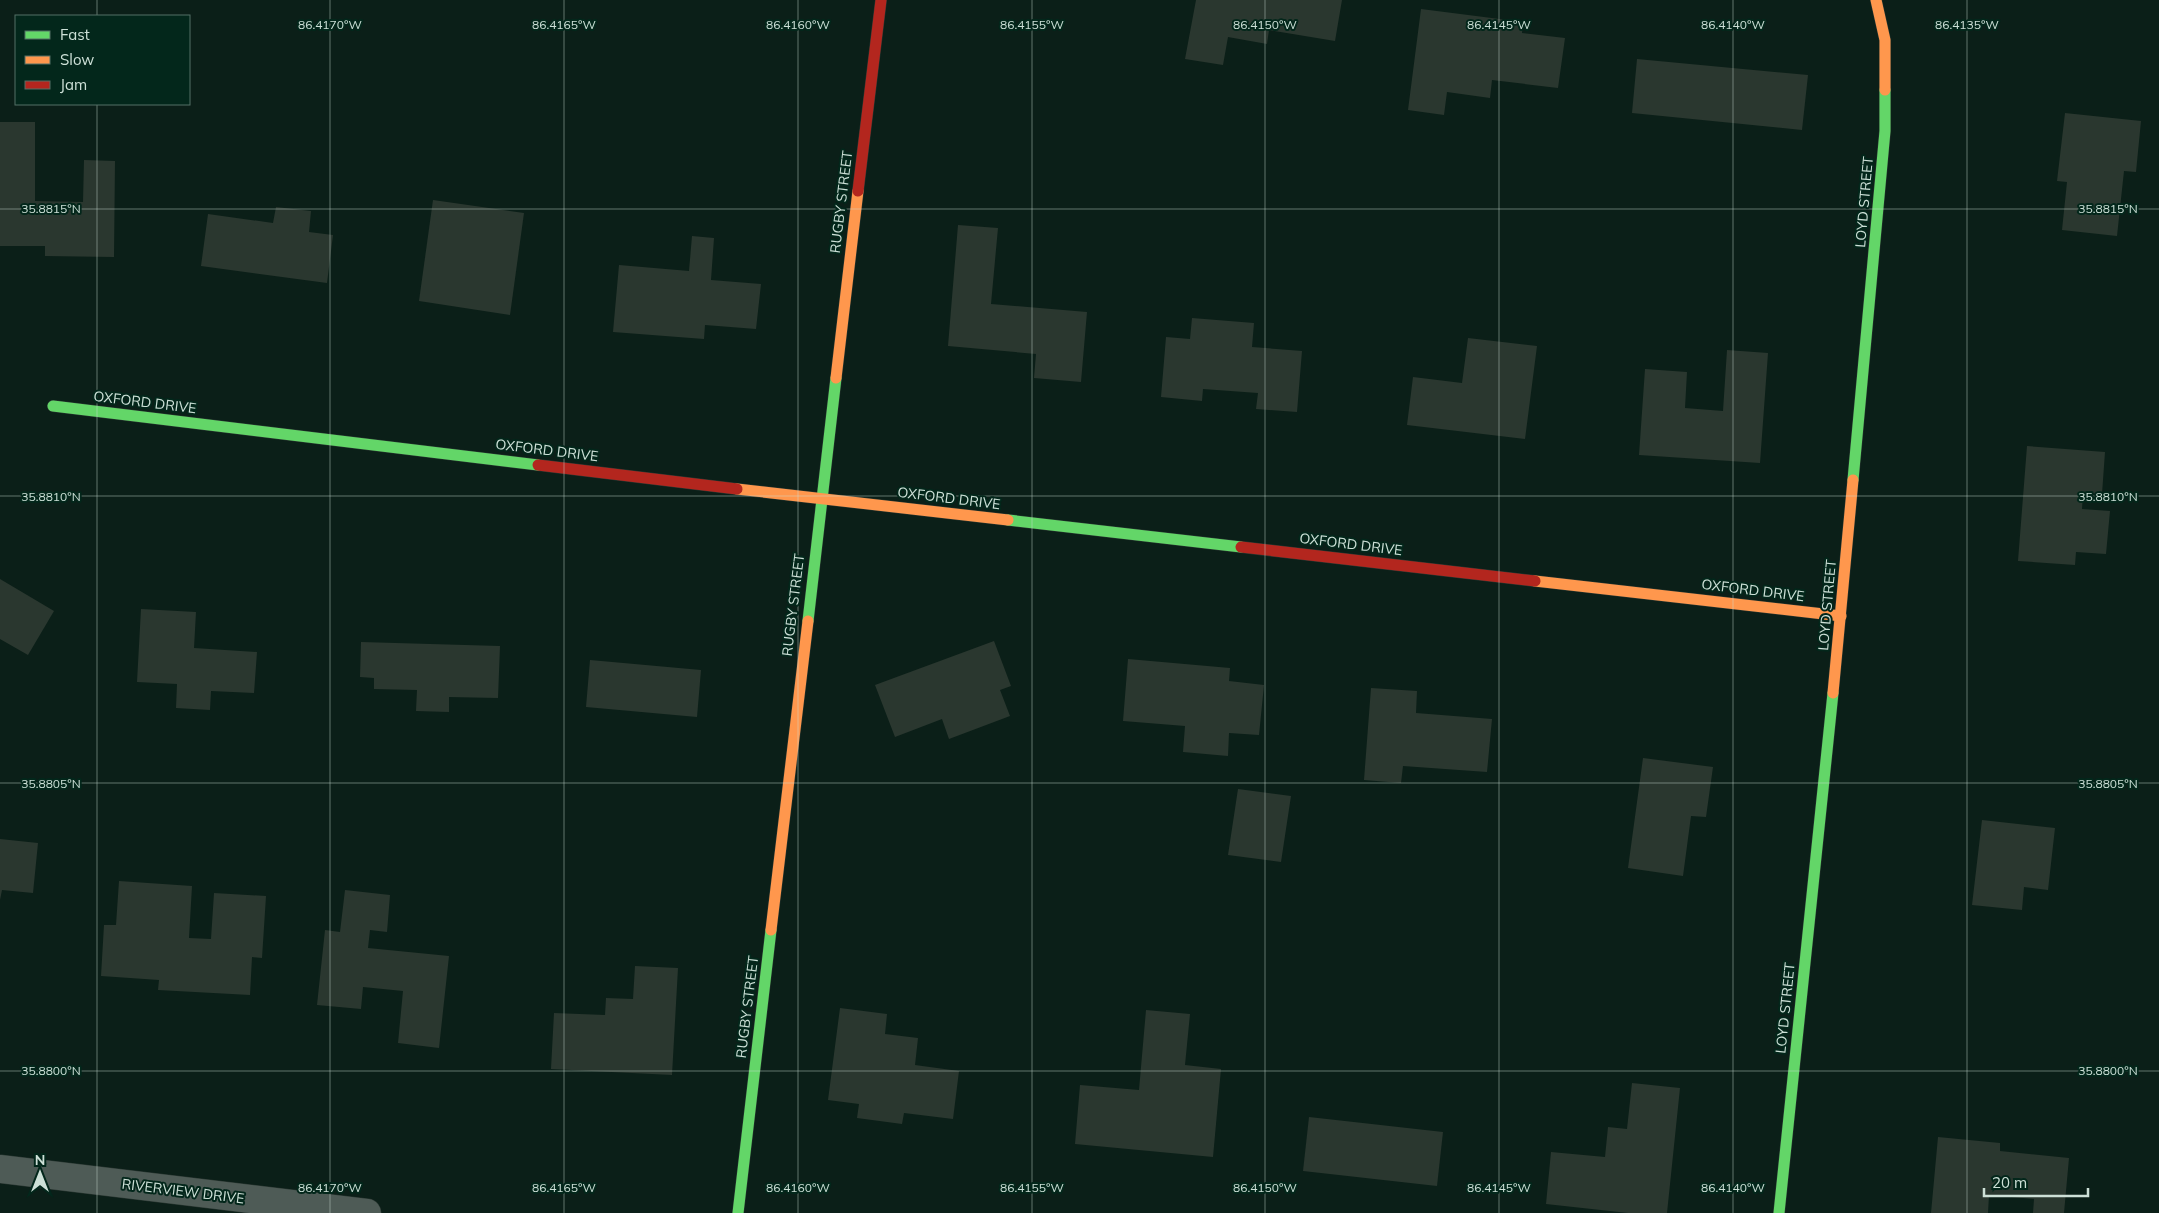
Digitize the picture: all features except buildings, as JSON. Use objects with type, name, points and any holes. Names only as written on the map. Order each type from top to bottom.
[{"type":"street","name":"RUGBY STREET","points":[[738,1213],[881,0]]},
{"type":"street","name":"LOYD STREET","points":[[1779,1213],[1841,616],[1885,132],[1885,40],[1876,0]]},
{"type":"street","name":"OXFORD DRIVE","points":[[53,406],[821,498],[1841,616]]},
{"type":"street","name":"RIVERVIEW DRIVE","points":[[0,1169],[367,1213]]},
{"type":"traffic: fast","points":[[1853,480],[1885,131],[1885,90]]},
{"type":"traffic: fast","points":[[808,621],[836,378]]},
{"type":"traffic: fast","points":[[53,406],[538,465]]},
{"type":"traffic: fast","points":[[1008,520],[1241,547]]},
{"type":"traffic: fast","points":[[1779,1213],[1833,693]]},
{"type":"traffic: fast","points":[[738,1213],[771,930]]},
{"type":"traffic: slow","points":[[1876,0],[1885,40],[1885,90]]},
{"type":"traffic: slow","points":[[836,378],[858,191]]},
{"type":"traffic: slow","points":[[1833,693],[1853,480]]},
{"type":"traffic: slow","points":[[737,489],[1008,520]]},
{"type":"traffic: slow","points":[[1535,581],[1841,616]]},
{"type":"traffic: slow","points":[[771,930],[808,621]]},
{"type":"traffic: jam","points":[[858,191],[881,0]]},
{"type":"traffic: jam","points":[[538,465],[737,489]]},
{"type":"traffic: jam","points":[[1241,547],[1535,581]]}]
